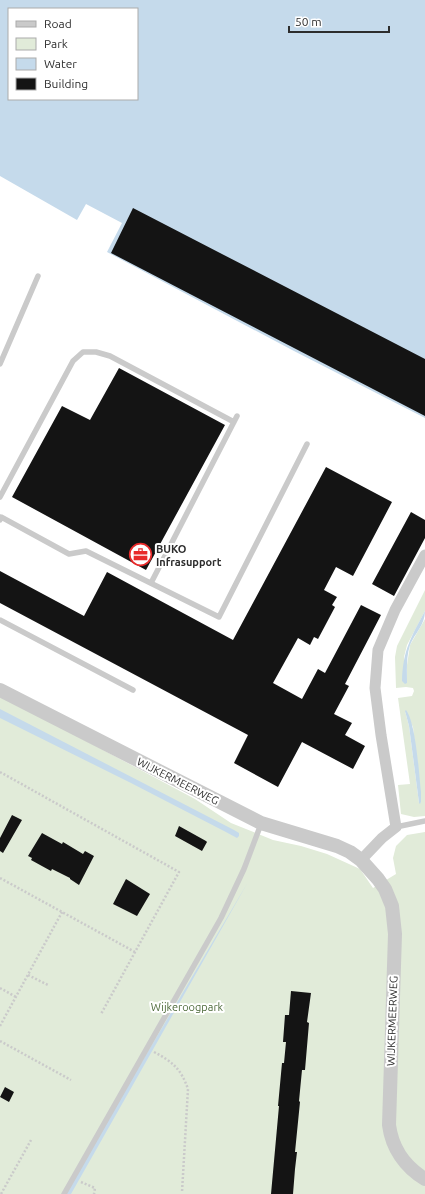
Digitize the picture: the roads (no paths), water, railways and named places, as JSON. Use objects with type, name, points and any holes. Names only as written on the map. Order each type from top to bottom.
[{"type":"street","points":[[361,860],[382,838],[396,827],[375,688],[378,650],[395,610],[425,555]]},
{"type":"street","name":"WIJKERMEERWEG","points":[[0,690],[261,823],[337,846],[350,852],[361,860],[378,879],[385,889],[392,906],[394,916],[390,1133],[398,1154],[416,1174],[425,1179]]},
{"type":"lane","points":[[0,364],[38,276]]},
{"type":"lane","points":[[0,497],[73,361],[83,352],[96,352],[110,356],[234,422]]},
{"type":"lane","points":[[151,583],[237,416]]},
{"type":"lane","points":[[0,518],[69,554],[86,551],[220,617],[307,444]]},
{"type":"lane","points":[[0,620],[133,690]]},
{"type":"lane","points":[[396,827],[425,821]]},
{"type":"lane","points":[[64,1194],[222,918],[244,869],[261,823]]},
{"type":"water","points":[[0,0],[425,0],[425,418],[294,351],[107,252],[122,223],[86,204],[77,220],[0,176]]},
{"type":"water","points":[[425,611],[423,621],[410,645],[407,664],[407,683],[405,684],[402,681],[406,652],[412,636]]},
{"type":"water","points":[[0,709],[234,830],[239,833],[239,836],[237,838],[0,718]]},
{"type":"water","points":[[406,710],[415,737],[421,792],[420,804],[409,726],[405,711]]},
{"type":"water","points":[[248,882],[71,1194],[64,1194]]},
{"type":"place","name":"BUKO Infrasupport","points":[[141,555]]},
{"type":"park label","name":"Wijkeroogpark","points":[[187,1007]]}]
